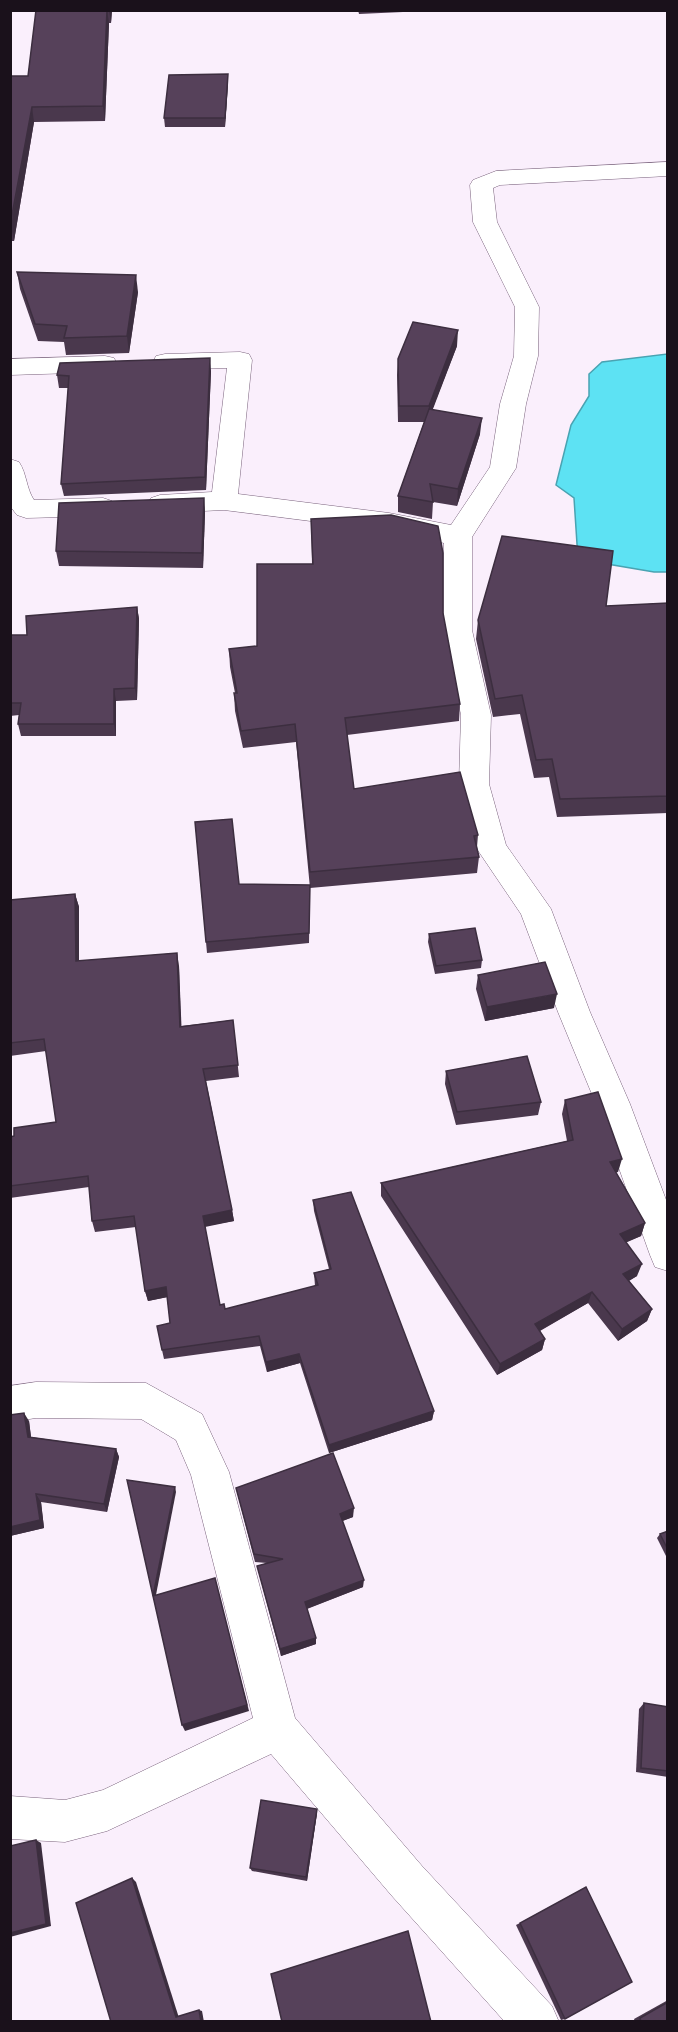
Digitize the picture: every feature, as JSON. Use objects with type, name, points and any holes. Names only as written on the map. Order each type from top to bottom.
[{"type":"street","points":[[668,169],[496,178],[481,185],[485,222],[527,307],[526,356],[513,404],[504,468],[458,536],[458,630],[476,715],[474,784],[492,849],[535,909],[574,1012],[613,1104],[668,1255]]},
{"type":"street","points":[[10,367],[240,360],[224,501]]},
{"type":"street","points":[[10,468],[18,512],[224,501],[389,522],[458,536]]},
{"type":"street","points":[[10,1404],[36,1400],[146,1401],[189,1427],[210,1472],[277,1729],[407,1881],[536,2022]]},
{"type":"street","points":[[10,1817],[65,1821],[107,1810],[277,1729]]},
{"type":"water","points":[[667,354],[667,572],[654,572],[578,559],[574,498],[556,485],[571,425],[589,396],[589,374],[602,362]]},
{"type":"building","points":[[36,10],[107,10],[103,106],[32,107],[10,226],[10,76],[28,76]]},
{"type":"building","points":[[228,74],[225,118],[164,118],[169,75]]},
{"type":"building","points":[[17,272],[136,275],[127,336],[64,338],[67,326],[35,324]]},
{"type":"building","points":[[413,322],[458,330],[429,406],[399,406],[398,359]]},
{"type":"building","points":[[210,358],[205,477],[61,484],[69,376],[57,375],[60,363]]},
{"type":"building","points":[[429,409],[482,418],[458,489],[430,484],[433,502],[398,496]]},
{"type":"building","points":[[204,498],[202,553],[56,551],[59,503]]},
{"type":"building","points":[[391,515],[438,526],[443,553],[443,613],[460,704],[345,718],[354,789],[460,772],[478,835],[474,836],[479,857],[310,872],[295,724],[241,731],[229,649],[257,646],[257,564],[313,564],[311,519]]},
{"type":"building","points":[[502,536],[613,551],[606,606],[668,603],[668,796],[560,799],[552,759],[536,760],[522,695],[495,699],[478,620]]},
{"type":"building","points":[[137,607],[135,688],[114,689],[114,724],[18,724],[21,703],[10,703],[10,635],[27,635],[26,616]]},
{"type":"building","points":[[232,819],[239,884],[310,885],[309,933],[206,942],[195,822]]},
{"type":"building","points":[[75,894],[76,961],[177,953],[180,1027],[233,1020],[238,1065],[203,1069],[232,1210],[203,1216],[220,1305],[224,1304],[225,1309],[318,1285],[314,1273],[331,1269],[313,1200],[351,1192],[434,1411],[329,1445],[299,1354],[266,1362],[259,1336],[162,1350],[157,1326],[170,1323],[166,1287],[145,1291],[134,1216],[92,1221],[88,1176],[10,1186],[10,1137],[14,1136],[14,1128],[56,1122],[44,1039],[10,1043],[10,900]]},
{"type":"building","points":[[475,928],[482,960],[436,966],[429,934]]},
{"type":"building","points":[[545,962],[557,994],[487,1007],[478,975]]},
{"type":"building","points":[[527,1056],[541,1102],[457,1112],[446,1071]]},
{"type":"building","points":[[598,1092],[622,1159],[610,1162],[645,1223],[620,1234],[642,1264],[623,1274],[652,1309],[622,1329],[592,1292],[535,1324],[545,1339],[500,1364],[381,1183],[573,1140],[565,1100]]},
{"type":"building","points":[[24,1413],[28,1437],[116,1449],[104,1504],[36,1494],[40,1520],[10,1527],[10,1415]]},
{"type":"building","points":[[333,1453],[354,1508],[340,1514],[364,1580],[305,1602],[316,1638],[280,1649],[257,1566],[283,1559],[254,1554],[236,1488]]},
{"type":"building","points":[[127,1480],[175,1487],[153,1596]]},
{"type":"building","points":[[668,1531],[668,1550],[660,1534]]},
{"type":"building","points":[[215,1578],[247,1705],[182,1725],[153,1596]]},
{"type":"building","points":[[644,1703],[668,1707],[668,1771],[641,1768]]},
{"type":"building","points":[[261,1800],[317,1809],[306,1877],[250,1868]]},
{"type":"building","points":[[36,1840],[46,1924],[10,1933],[10,1846]]},
{"type":"building","points":[[132,1878],[176,2017],[199,2010],[201,2022],[111,2022],[76,1903]]},
{"type":"building","points":[[586,1887],[632,1982],[565,2019],[520,1923]]},
{"type":"building","points":[[408,1931],[431,2022],[282,2022],[271,1974]]},
{"type":"building","points":[[668,2002],[668,2022],[641,2022],[640,2018]]}]
